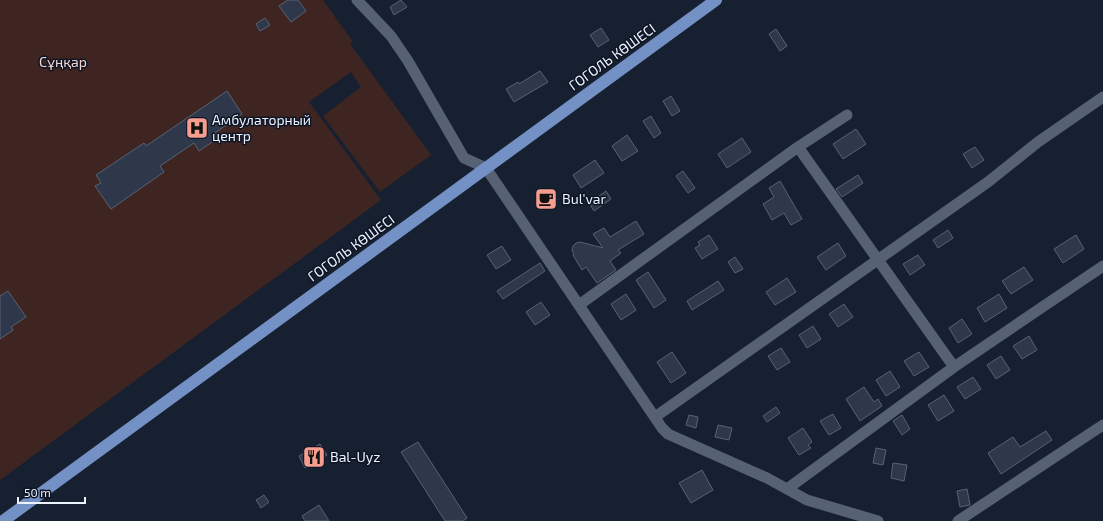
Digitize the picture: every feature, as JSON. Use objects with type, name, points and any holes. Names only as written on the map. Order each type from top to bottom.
[{"type":"main road","name":"ГОГОЛЬ КӨШЕСІ","points":[[3,521],[716,0]]},
{"type":"street","points":[[358,0],[392,36],[464,158],[486,168],[662,428],[668,434],[768,478],[807,500],[878,521]]},
{"type":"street","points":[[655,417],[988,182],[1038,142],[1103,97]]},
{"type":"street","points":[[579,305],[798,147],[847,115]]},
{"type":"street","points":[[798,147],[954,367]]},
{"type":"street","points":[[787,489],[954,367],[1103,266]]},
{"type":"street","points":[[958,521],[1103,425]]},
{"type":"green space","name":"Сұңқар","points":[[0,0],[323,0],[353,42],[350,44],[431,155],[380,192],[323,116],[361,87],[351,72],[309,102],[381,200],[0,480]]},
{"type":"building","points":[[288,0],[298,0],[306,11],[291,22],[279,6]]},
{"type":"building","points":[[401,0],[407,7],[394,15],[390,7]]},
{"type":"building","points":[[265,18],[270,25],[260,31],[256,24]]},
{"type":"building","points":[[601,28],[609,40],[598,47],[590,35]]},
{"type":"building","points":[[776,29],[787,46],[780,51],[769,34]]},
{"type":"building","points":[[540,71],[548,82],[514,102],[506,89],[518,82],[519,84]]},
{"type":"building","points":[[227,91],[242,114],[215,133],[218,138],[199,151],[194,143],[160,166],[164,172],[111,209],[95,186],[101,183],[96,175],[144,143],[146,146]]},
{"type":"building","points":[[671,96],[680,111],[672,116],[663,101]]},
{"type":"building","points":[[651,116],[661,133],[654,138],[643,121]]},
{"type":"building","points":[[856,129],[866,144],[843,159],[833,144]]},
{"type":"building","points":[[627,135],[638,151],[622,161],[612,146]]},
{"type":"building","points":[[742,138],[751,152],[727,168],[718,154]]},
{"type":"building","points":[[975,147],[984,160],[972,168],[963,154]]},
{"type":"building","points":[[595,160],[604,173],[581,188],[573,175]]},
{"type":"building","points":[[683,171],[695,188],[688,193],[676,176]]},
{"type":"building","points":[[858,175],[863,183],[842,197],[836,189]]},
{"type":"building","points":[[780,181],[802,219],[791,225],[784,213],[772,220],[763,204],[774,197],[769,188]]},
{"type":"building","points":[[551,191],[557,200],[541,210],[535,201]]},
{"type":"building","points":[[606,191],[611,199],[594,211],[589,203]]},
{"type":"building","points":[[636,221],[644,234],[618,250],[621,253],[610,261],[616,270],[597,283],[586,267],[582,270],[573,255],[573,246],[580,242],[603,248],[593,234],[604,228],[610,237]]},
{"type":"building","points":[[948,230],[953,238],[938,248],[933,240]]},
{"type":"building","points":[[709,235],[718,249],[702,259],[695,248],[700,245],[698,242]]},
{"type":"building","points":[[1076,235],[1084,249],[1063,263],[1054,249]]},
{"type":"building","points":[[838,243],[846,256],[826,270],[817,257]]},
{"type":"building","points":[[502,246],[511,260],[496,269],[487,255]]},
{"type":"building","points":[[918,255],[925,265],[910,275],[903,264]]},
{"type":"building","points":[[735,257],[743,269],[735,273],[728,262]]},
{"type":"building","points":[[540,263],[545,271],[503,299],[497,291]]},
{"type":"building","points":[[1024,267],[1033,280],[1011,294],[1002,281]]},
{"type":"building","points":[[648,272],[666,300],[654,308],[636,280]]},
{"type":"building","points":[[787,278],[796,292],[775,305],[766,292]]},
{"type":"building","points":[[718,281],[724,290],[692,310],[687,301]]},
{"type":"building","points":[[8,291],[26,317],[11,327],[13,330],[0,339],[0,296]]},
{"type":"building","points":[[626,294],[636,310],[621,320],[611,304]]},
{"type":"building","points":[[999,294],[1007,308],[985,322],[977,308]]},
{"type":"building","points":[[541,302],[550,315],[535,325],[526,312]]},
{"type":"building","points":[[844,304],[853,317],[838,327],[829,314]]},
{"type":"building","points":[[962,319],[972,334],[958,343],[949,328]]},
{"type":"building","points":[[813,326],[821,339],[807,348],[799,335]]},
{"type":"building","points":[[1029,336],[1037,350],[1022,359],[1013,346]]},
{"type":"building","points":[[781,348],[790,362],[777,370],[768,356]]},
{"type":"building","points":[[672,352],[686,373],[671,383],[657,362]]},
{"type":"building","points":[[919,352],[929,367],[914,376],[904,361]]},
{"type":"building","points":[[1001,356],[1010,370],[996,379],[987,365]]},
{"type":"building","points":[[890,371],[900,387],[886,396],[876,380]]},
{"type":"building","points":[[973,377],[981,389],[965,399],[957,387]]},
{"type":"building","points":[[864,387],[874,402],[878,399],[882,406],[860,421],[846,399]]},
{"type":"building","points":[[944,395],[954,411],[938,421],[928,405]]},
{"type":"building","points":[[776,407],[780,413],[767,422],[763,416]]},
{"type":"building","points":[[833,414],[841,428],[829,435],[820,421]]},
{"type":"building","points":[[689,415],[698,417],[696,428],[686,425]]},
{"type":"building","points":[[902,415],[910,429],[902,435],[893,421]]},
{"type":"building","points":[[718,425],[732,428],[729,440],[715,437]]},
{"type":"building","points":[[803,428],[812,442],[808,445],[811,448],[799,455],[788,438]]},
{"type":"building","points":[[1046,431],[1052,440],[1001,474],[988,453],[1013,437],[1020,447]]},
{"type":"building","points":[[418,442],[467,518],[463,521],[445,521],[401,452]]},
{"type":"building","points":[[320,444],[327,455],[305,468],[299,456]]},
{"type":"building","points":[[876,448],[886,450],[883,465],[873,463]]},
{"type":"building","points":[[893,463],[907,465],[904,481],[891,478]]},
{"type":"building","points":[[702,470],[713,490],[691,503],[679,483]]},
{"type":"building","points":[[967,489],[970,505],[960,507],[957,491]]},
{"type":"building","points":[[264,495],[269,502],[261,508],[256,500]]},
{"type":"building","points":[[319,505],[329,521],[305,521],[302,516]]},
{"type":"place","name":"Амбулаторный центр","points":[[197,128]]},
{"type":"place","name":"Bul'var","points":[[546,199]]},
{"type":"place","name":"Bal-Uyz","points":[[314,457]]}]
